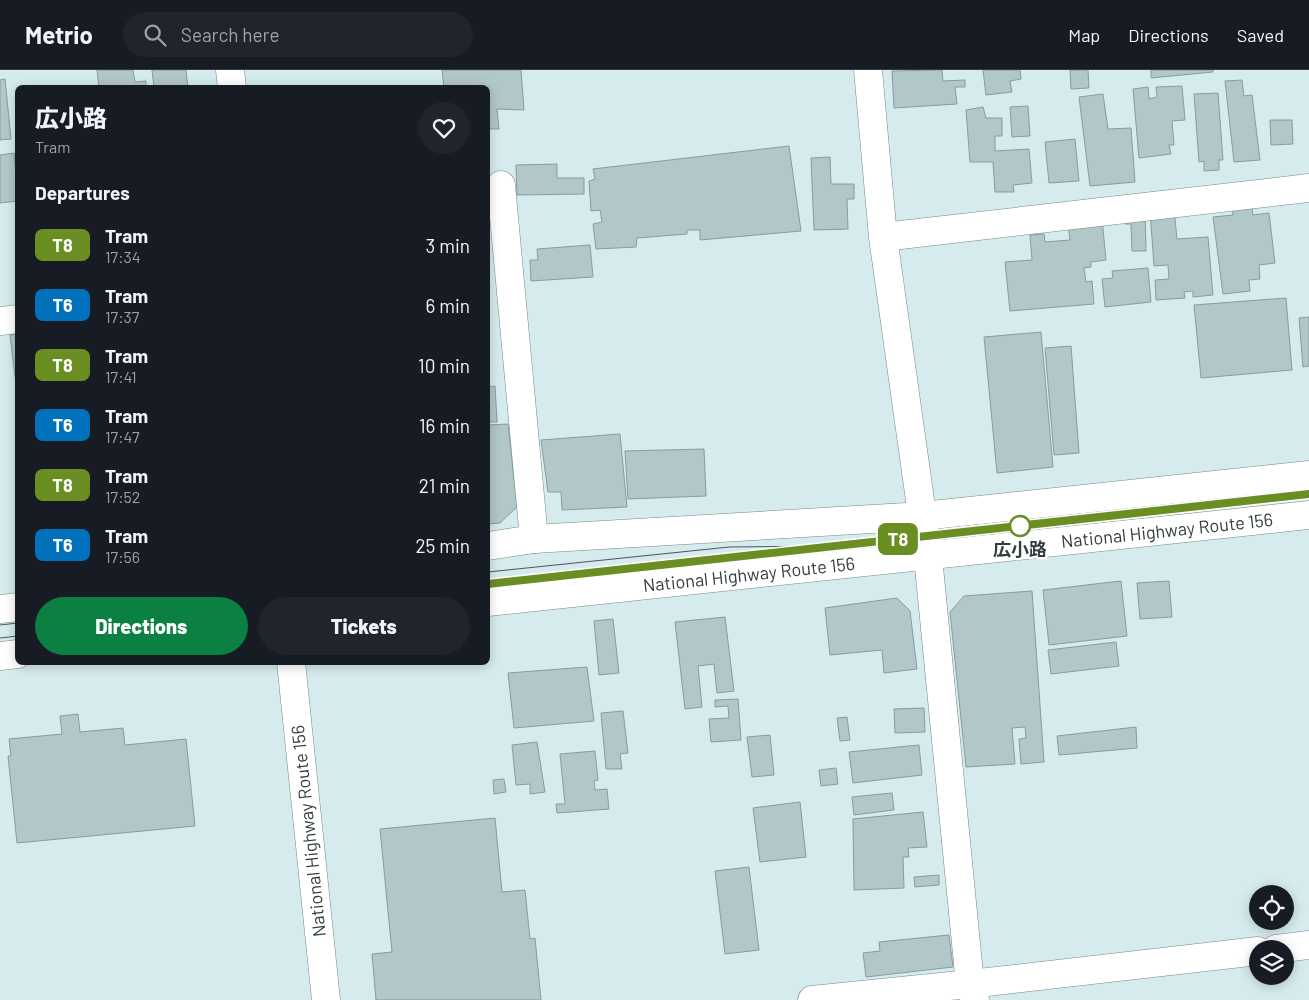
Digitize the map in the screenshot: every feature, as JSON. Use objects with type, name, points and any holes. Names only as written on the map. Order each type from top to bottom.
[{"type":"main road","points":[[230,70],[232,85]]},
{"type":"main road","points":[[868,70],[883,237],[928,557],[972,992]]},
{"type":"main road","points":[[501,184],[534,540]]},
{"type":"main road","points":[[883,237],[1309,188]]},
{"type":"main road","points":[[0,321],[15,319]]},
{"type":"main road","points":[[490,546],[534,540],[922,516],[1309,475]]},
{"type":"main road","name":"National Highway Route 156","points":[[490,602],[928,557],[1309,515]]},
{"type":"main road","points":[[0,609],[15,607]]},
{"type":"main road","points":[[0,656],[15,654]]},
{"type":"main road","name":"National Highway Route 156","points":[[291,665],[326,1000]]},
{"type":"main road","points":[[1294,947],[1309,945]]},
{"type":"main road","points":[[812,1000],[972,992],[1249,952]]},
{"type":"building","points":[[97,70],[133,70],[135,82],[146,81],[146,85],[99,85]]},
{"type":"building","points":[[152,70],[186,70],[188,85],[154,85]]},
{"type":"building","points":[[442,70],[521,70],[524,110],[497,109],[499,129],[490,129],[490,85],[444,85]]},
{"type":"building","points":[[942,70],[943,81],[965,80],[965,87],[955,87],[957,104],[894,108],[892,71]]},
{"type":"building","points":[[983,70],[1020,70],[1021,79],[1010,81],[1012,92],[986,95]]},
{"type":"building","points":[[1070,70],[1088,70],[1089,88],[1071,89]]},
{"type":"building","points":[[1151,70],[1213,70],[1213,72],[1151,78]]},
{"type":"building","points":[[5,79],[11,139],[0,140],[0,80]]},
{"type":"building","points":[[1242,80],[1244,96],[1252,95],[1260,160],[1234,162],[1225,81]]},
{"type":"building","points":[[1182,86],[1185,120],[1172,121],[1174,145],[1169,145],[1171,154],[1139,158],[1133,89],[1148,87],[1149,99],[1157,97],[1156,87]]},
{"type":"building","points":[[1218,93],[1223,160],[1219,160],[1219,170],[1204,171],[1204,161],[1199,162],[1194,94]]},
{"type":"building","points":[[1103,94],[1108,129],[1131,128],[1135,182],[1090,186],[1079,97]]},
{"type":"building","points":[[1028,106],[1030,136],[1012,137],[1010,107]]},
{"type":"building","points":[[983,107],[986,118],[1002,118],[1002,136],[995,136],[995,151],[1029,149],[1032,183],[1013,185],[1014,192],[995,192],[993,162],[970,162],[966,110]]},
{"type":"building","points":[[1270,120],[1292,120],[1293,144],[1271,145]]},
{"type":"building","points":[[1075,139],[1079,181],[1049,183],[1045,142]]},
{"type":"building","points":[[789,146],[801,231],[700,240],[700,230],[687,230],[687,234],[637,238],[636,247],[596,249],[593,224],[602,222],[600,210],[591,211],[589,181],[595,179],[593,169]]},
{"type":"building","points":[[14,153],[15,201],[0,203],[0,155]]},
{"type":"building","points":[[830,157],[831,184],[854,184],[854,199],[847,199],[848,229],[814,230],[811,158]]},
{"type":"building","points":[[557,164],[557,178],[584,178],[584,194],[517,195],[516,165]]},
{"type":"building","points":[[1251,200],[1253,215],[1269,213],[1275,263],[1259,265],[1260,279],[1249,280],[1250,291],[1223,294],[1213,217],[1233,215],[1232,203]]},
{"type":"building","points":[[1174,209],[1177,239],[1208,237],[1213,295],[1193,297],[1193,291],[1184,292],[1185,298],[1156,300],[1155,280],[1169,279],[1168,265],[1154,266],[1150,211]]},
{"type":"building","points":[[1145,210],[1146,251],[1132,251],[1131,224],[1125,224],[1123,213]]},
{"type":"building","points":[[1102,218],[1106,260],[1091,262],[1091,267],[1084,268],[1086,282],[1092,281],[1094,304],[1010,311],[1005,262],[1032,260],[1030,235],[1044,234],[1045,242],[1070,240],[1068,225]]},
{"type":"building","points":[[590,245],[593,277],[531,281],[530,260],[538,260],[537,249]]},
{"type":"building","points":[[1148,268],[1151,302],[1105,307],[1102,279],[1113,278],[1112,271]]},
{"type":"building","points":[[1286,298],[1292,370],[1201,378],[1194,305]]},
{"type":"building","points":[[1309,317],[1309,366],[1303,367],[1299,318]]},
{"type":"building","points":[[1041,332],[1053,467],[997,473],[984,337]]},
{"type":"building","points":[[15,334],[15,376],[10,335]]},
{"type":"building","points":[[1071,346],[1079,453],[1054,455],[1045,348]]},
{"type":"building","points":[[495,386],[497,422],[490,422],[490,387]]},
{"type":"building","points":[[508,424],[517,507],[500,523],[490,524],[490,425]]},
{"type":"building","points":[[620,434],[627,507],[562,510],[561,492],[548,492],[541,440]]},
{"type":"building","points":[[704,449],[706,496],[628,499],[625,451]]},
{"type":"building","points":[[1121,581],[1127,636],[1049,645],[1043,590]]},
{"type":"building","points":[[1169,581],[1172,617],[1140,619],[1137,583]]},
{"type":"building","points":[[1032,591],[1044,762],[1021,764],[1019,739],[1026,738],[1025,727],[1012,728],[1015,764],[966,767],[950,612],[964,596]]},
{"type":"building","points":[[897,598],[910,611],[917,669],[884,673],[882,650],[830,655],[825,608]]},
{"type":"building","points":[[725,617],[734,691],[717,693],[714,664],[698,666],[702,707],[685,709],[675,622]]},
{"type":"building","points":[[613,619],[619,673],[599,675],[594,621]]},
{"type":"building","points":[[1116,642],[1119,666],[1051,674],[1048,650]]},
{"type":"building","points":[[587,667],[594,721],[514,728],[508,673]]},
{"type":"building","points":[[738,699],[741,740],[711,742],[709,719],[729,718],[728,706],[715,707],[715,700]]},
{"type":"building","points":[[924,708],[925,732],[895,733],[894,709]]},
{"type":"building","points":[[623,711],[628,753],[620,754],[622,769],[606,769],[601,713]]},
{"type":"building","points":[[78,714],[80,732],[123,728],[125,745],[186,739],[195,826],[17,843],[8,756],[11,756],[9,739],[62,734],[60,716]]},
{"type":"building","points":[[847,717],[850,740],[840,741],[837,718]]},
{"type":"building","points":[[1136,727],[1137,748],[1059,755],[1057,736]]},
{"type":"building","points":[[770,735],[774,775],[752,777],[747,737]]},
{"type":"building","points":[[537,742],[545,792],[530,794],[530,784],[516,785],[512,745]]},
{"type":"building","points":[[919,745],[922,775],[853,783],[849,752]]},
{"type":"building","points":[[595,751],[598,780],[594,781],[595,790],[607,789],[609,809],[557,813],[556,804],[565,804],[560,754]]},
{"type":"building","points":[[836,768],[838,784],[821,786],[819,770]]},
{"type":"building","points":[[504,779],[506,792],[494,794],[493,780]]},
{"type":"building","points":[[892,793],[894,810],[854,815],[852,797]]},
{"type":"building","points":[[800,802],[806,857],[760,862],[753,808]]},
{"type":"building","points":[[923,812],[927,847],[908,848],[909,857],[903,857],[904,888],[854,890],[853,819]]},
{"type":"building","points":[[495,818],[502,892],[525,890],[530,939],[535,938],[541,1000],[376,1000],[372,954],[392,952],[380,829]]},
{"type":"building","points":[[749,867],[759,950],[725,954],[715,871]]},
{"type":"building","points":[[939,875],[939,885],[915,887],[914,877]]},
{"type":"building","points":[[949,935],[953,967],[866,977],[863,953],[880,951],[879,942]]},
{"type":"tram line","points":[[490,572],[729,547],[833,546],[1309,494]]},
{"type":"tram line","name":"T8","points":[[490,584],[1309,494]]},
{"type":"tram line","points":[[490,584],[773,553]]},
{"type":"tram line","points":[[0,625],[15,623]]},
{"type":"tram line","points":[[0,638],[15,636]]},
{"type":"place","name":"広小路","points":[[1020,526]]}]
